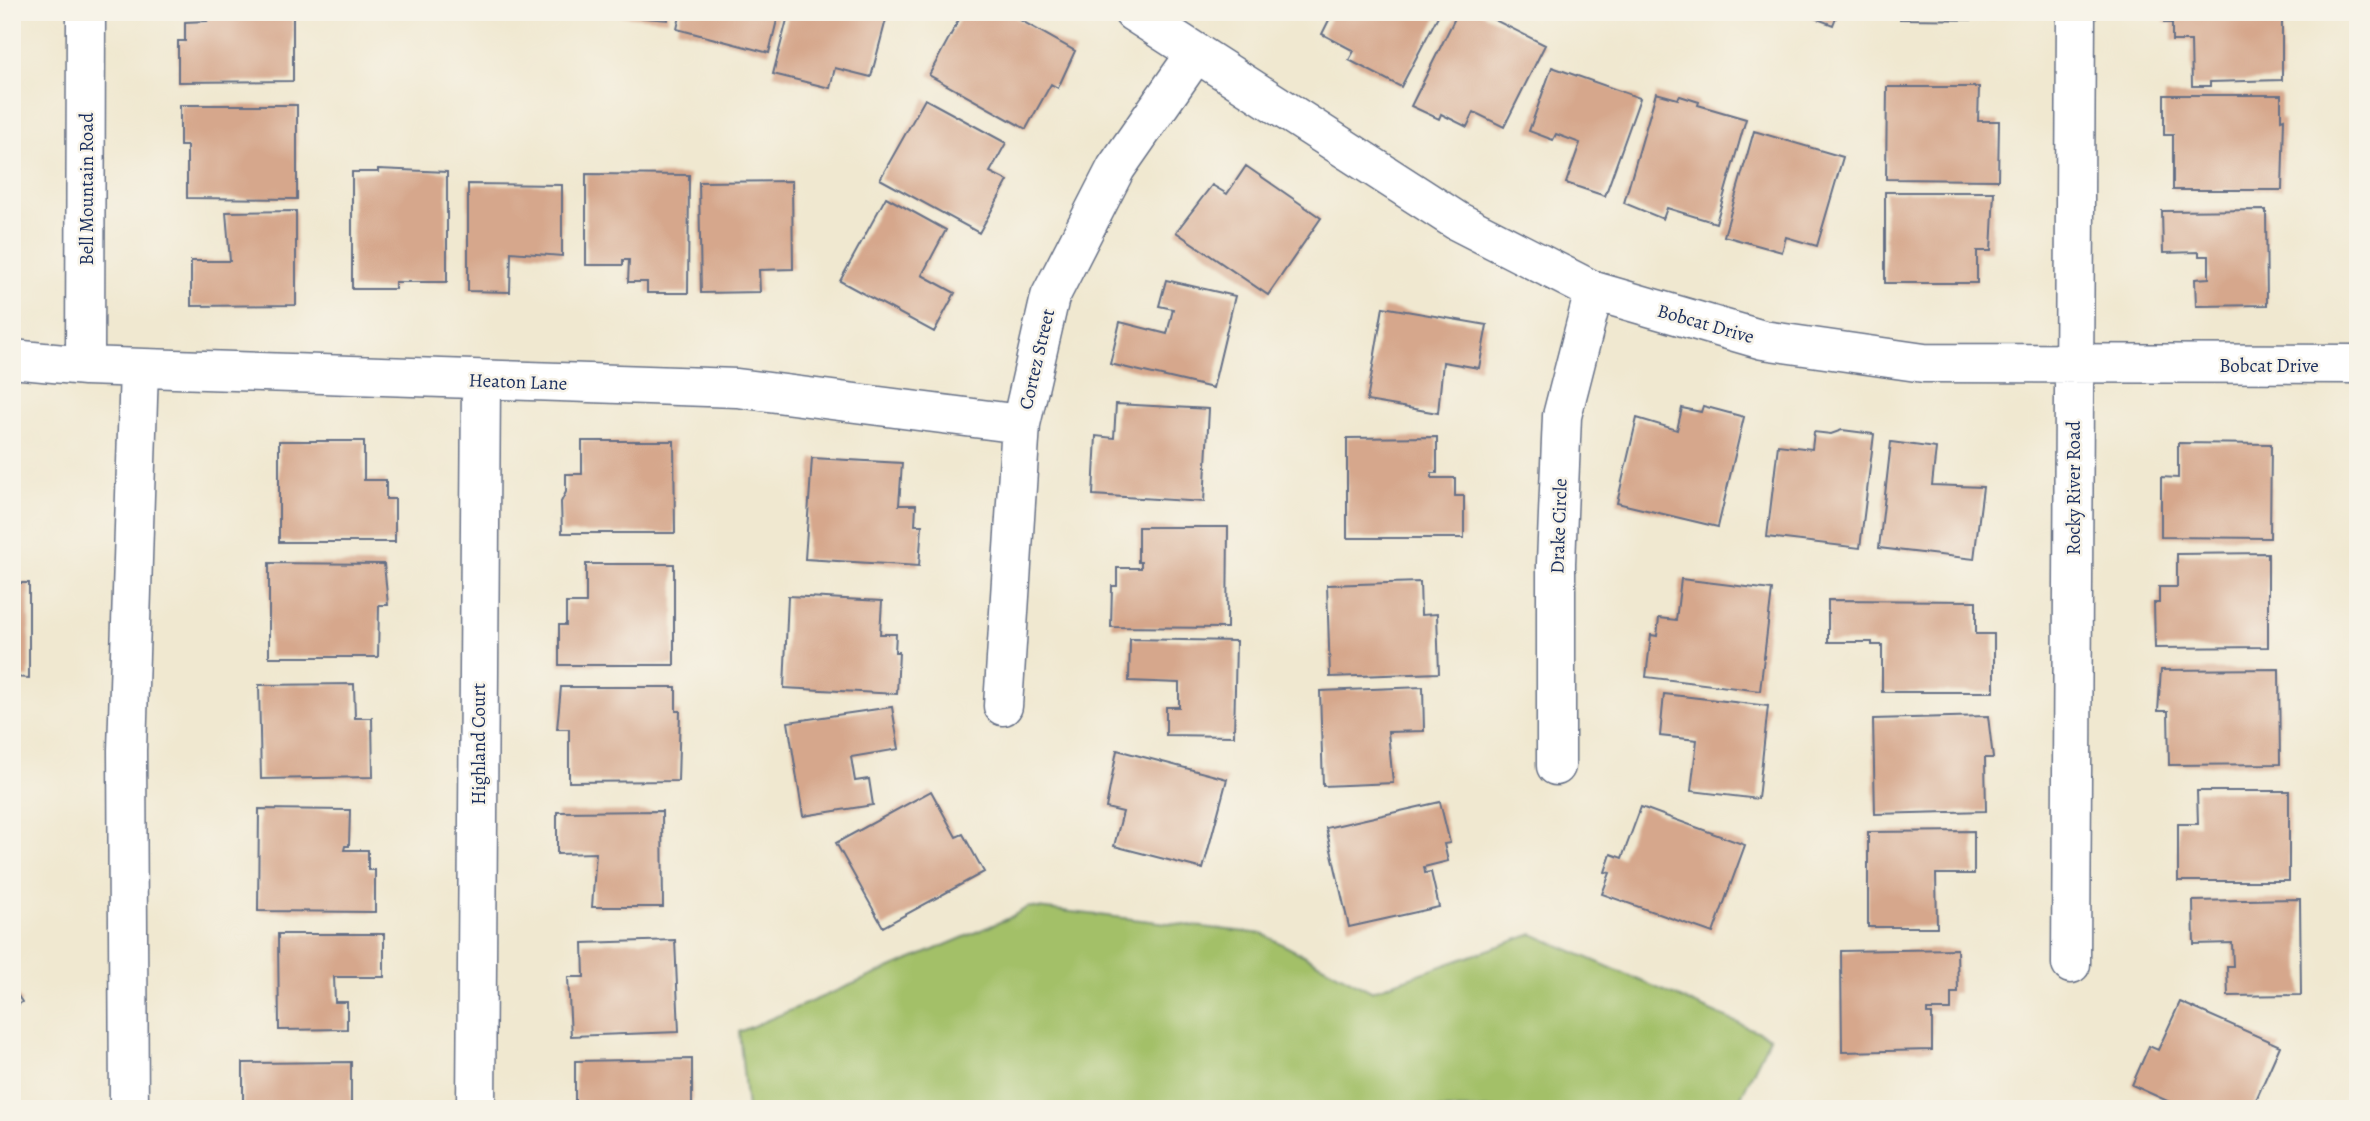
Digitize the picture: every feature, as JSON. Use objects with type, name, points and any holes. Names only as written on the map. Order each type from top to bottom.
[{"type":"street","name":"Bell Mountain Road","points":[[85,366],[86,12]]},
{"type":"street","name":"Bobcat Drive","points":[[1133,12],[1457,221],[1594,291],[1763,340],[1924,363],[2073,366],[2358,364]]},
{"type":"street","name":"Rocky River Road","points":[[2071,964],[2076,12]]},
{"type":"street","name":"Cortez Street","points":[[1003,706],[1021,424],[1050,297],[1116,168],[1196,52]]},
{"type":"street","name":"Drake Circle","points":[[1556,766],[1556,563],[1562,415],[1594,291]]},
{"type":"street","name":"Heaton Lane","points":[[12,359],[85,366],[737,388],[1021,424]]},
{"type":"street","points":[[129,1109],[127,750],[139,368]]},
{"type":"street","name":"Highland Court","points":[[476,1109],[481,380]]},
{"type":"green space","points":[[1028,907],[1263,934],[1371,991],[1533,934],[1770,1037],[1735,1109],[747,1109],[739,1032],[1007,919]]},
{"type":"green space","points":[[1948,1097],[2023,1109],[1843,1109]]},
{"type":"building","points":[[203,12],[293,12],[293,81],[178,82],[178,41],[185,41],[185,22],[207,21]]},
{"type":"building","points":[[575,12],[668,12],[668,20]]},
{"type":"building","points":[[681,12],[779,12],[769,53],[677,29]]},
{"type":"building","points":[[789,12],[888,12],[871,77],[835,68],[830,88],[773,74]]},
{"type":"building","points":[[963,12],[1006,12],[1075,51],[1058,88],[1051,84],[1026,129],[929,75]]},
{"type":"building","points":[[1333,12],[1440,12],[1401,87],[1349,60],[1354,51],[1322,34]]},
{"type":"building","points":[[1458,12],[1479,12],[1545,45],[1504,127],[1474,112],[1467,127],[1441,114],[1439,119],[1411,106]]},
{"type":"building","points":[[1799,12],[1838,12],[1833,25]]},
{"type":"building","points":[[1900,12],[1994,12],[1994,20],[1900,19]]},
{"type":"building","points":[[2164,12],[2282,12],[2282,80],[2210,82],[2210,86],[2192,86],[2191,41],[2172,41],[2172,23],[2164,23]]},
{"type":"building","points":[[1552,67],[1640,98],[1605,196],[1566,183],[1580,143],[1556,134],[1553,140],[1529,131]]},
{"type":"building","points":[[1887,87],[1979,87],[1978,121],[1999,121],[1998,180],[1886,179]]},
{"type":"building","points":[[1656,93],[1678,99],[1680,96],[1699,102],[1698,105],[1746,119],[1716,223],[1667,208],[1663,219],[1624,203]]},
{"type":"building","points":[[2164,95],[2281,95],[2281,120],[2284,119],[2282,190],[2173,190],[2173,135],[2164,135]]},
{"type":"building","points":[[925,99],[1006,143],[990,172],[1008,181],[979,233],[880,179]]},
{"type":"building","points":[[180,105],[297,105],[297,199],[187,198],[187,146],[180,146]]},
{"type":"building","points":[[1754,131],[1843,157],[1817,246],[1786,237],[1782,252],[1724,236]]},
{"type":"building","points":[[1246,166],[1321,218],[1268,295],[1176,232],[1212,185],[1227,194]]},
{"type":"building","points":[[378,169],[447,172],[447,282],[395,282],[395,289],[352,289],[352,172],[378,172]]},
{"type":"building","points":[[586,174],[689,175],[688,293],[647,293],[647,282],[628,282],[629,260],[623,260],[623,265],[586,265]]},
{"type":"building","points":[[792,181],[793,269],[759,270],[760,292],[701,293],[699,182]]},
{"type":"building","points":[[468,184],[562,185],[562,256],[511,252],[510,292],[468,291]]},
{"type":"building","points":[[1885,192],[1994,192],[1991,251],[1977,251],[1977,283],[1885,283]]},
{"type":"building","points":[[886,197],[946,230],[922,275],[955,293],[934,332],[840,281]]},
{"type":"building","points":[[2266,210],[2267,305],[2196,306],[2195,279],[2209,278],[2209,256],[2199,256],[2199,252],[2163,253],[2162,211]]},
{"type":"building","points":[[296,211],[296,305],[191,306],[191,261],[230,261],[226,212]]},
{"type":"building","points":[[12,225],[17,225],[15,253],[12,253]]},
{"type":"building","points":[[1166,280],[1235,296],[1213,388],[1110,364],[1120,322],[1167,334],[1173,309],[1159,306]]},
{"type":"building","points":[[1383,307],[1487,325],[1479,368],[1443,362],[1438,413],[1367,401]]},
{"type":"building","points":[[1116,404],[1209,409],[1204,502],[1093,495],[1096,436],[1114,438]]},
{"type":"building","points":[[1703,406],[1744,417],[1718,527],[1617,503],[1637,418],[1677,430],[1682,408],[1701,412]]},
{"type":"building","points":[[1842,430],[1874,434],[1860,548],[1767,537],[1778,445],[1812,449],[1814,432],[1831,434]]},
{"type":"building","points":[[1437,437],[1437,473],[1432,473],[1432,478],[1455,478],[1455,496],[1464,496],[1464,538],[1347,538],[1347,438]]},
{"type":"building","points":[[279,441],[364,441],[364,480],[386,480],[386,499],[395,499],[395,542],[279,542]]},
{"type":"building","points":[[582,441],[674,441],[675,533],[562,533],[561,502],[566,492],[566,474],[582,474]]},
{"type":"building","points":[[1891,442],[1936,448],[1932,485],[1983,487],[1974,559],[1879,548]]},
{"type":"building","points":[[2178,443],[2271,444],[2270,538],[2161,537],[2161,477],[2178,478]]},
{"type":"building","points":[[812,458],[902,463],[899,505],[916,505],[915,525],[922,525],[919,566],[805,559]]},
{"type":"building","points":[[1138,527],[1228,527],[1227,628],[1111,627],[1112,586],[1117,586],[1117,568],[1141,568],[1141,562],[1138,562]]},
{"type":"building","points":[[2268,553],[2268,647],[2155,648],[2154,603],[2159,603],[2159,587],[2177,587],[2177,554]]},
{"type":"building","points":[[269,563],[384,564],[388,605],[379,605],[378,657],[269,657]]},
{"type":"building","points":[[586,564],[674,564],[674,665],[559,665],[559,625],[566,625],[566,603],[586,603]]},
{"type":"building","points":[[1681,579],[1772,590],[1760,691],[1646,677],[1651,635],[1657,636],[1659,618],[1676,620]]},
{"type":"building","points":[[1420,582],[1421,615],[1437,614],[1439,673],[1330,677],[1327,585]]},
{"type":"building","points":[[12,583],[29,583],[29,678],[12,677]]},
{"type":"building","points":[[788,596],[882,601],[880,634],[896,634],[895,652],[899,652],[897,694],[784,688]]},
{"type":"building","points":[[1828,600],[1976,601],[1976,634],[1994,634],[1994,692],[1882,692],[1882,645],[1872,645],[1872,642],[1828,642]]},
{"type":"building","points":[[1130,639],[1236,641],[1234,736],[1166,735],[1166,707],[1179,707],[1179,683],[1129,681]]},
{"type":"building","points":[[2279,669],[2280,764],[2169,765],[2168,711],[2158,711],[2161,670]]},
{"type":"building","points":[[354,684],[355,718],[372,718],[373,777],[261,779],[259,685]]},
{"type":"building","points":[[561,687],[676,687],[676,711],[680,711],[678,781],[569,782],[569,729],[557,729]]},
{"type":"building","points":[[1423,687],[1424,731],[1388,732],[1393,783],[1323,786],[1320,691]]},
{"type":"building","points":[[1664,694],[1768,706],[1758,799],[1691,791],[1697,740],[1660,736]]},
{"type":"building","points":[[892,707],[899,749],[851,757],[855,781],[869,779],[873,805],[803,816],[788,722]]},
{"type":"building","points":[[1988,716],[1993,758],[1985,758],[1986,811],[1875,814],[1873,719]]},
{"type":"building","points":[[1117,750],[1227,779],[1203,869],[1114,846],[1123,812],[1106,808]]},
{"type":"building","points":[[931,791],[956,837],[963,834],[984,872],[883,927],[836,843]]},
{"type":"building","points":[[2197,791],[2289,791],[2289,881],[2178,881],[2178,824],[2198,824]]},
{"type":"building","points":[[1440,802],[1450,843],[1444,844],[1448,861],[1424,867],[1425,873],[1431,872],[1439,907],[1349,927],[1326,828]]},
{"type":"building","points":[[1641,807],[1745,845],[1713,933],[1602,894],[1610,873],[1605,872],[1611,854],[1622,858]]},
{"type":"building","points":[[259,809],[350,810],[349,846],[345,846],[344,850],[368,850],[368,870],[375,870],[375,912],[258,911]]},
{"type":"building","points":[[662,811],[663,907],[592,907],[596,853],[557,854],[557,812]]},
{"type":"building","points":[[1974,831],[1974,874],[1936,874],[1937,927],[1868,927],[1868,832]]},
{"type":"building","points":[[2300,899],[2301,995],[2228,996],[2227,966],[2233,966],[2232,943],[2194,944],[2193,901]]},
{"type":"building","points":[[278,934],[384,934],[384,977],[334,977],[335,1002],[347,1002],[347,1029],[279,1030]]},
{"type":"building","points":[[675,940],[679,1032],[571,1036],[568,977],[584,977],[583,943]]},
{"type":"building","points":[[1957,949],[1958,993],[1951,993],[1951,1010],[1927,1010],[1927,1014],[1932,1014],[1932,1050],[1842,1052],[1841,951]]},
{"type":"building","points":[[12,987],[22,1002],[12,1009]]},
{"type":"building","points":[[2180,1002],[2280,1046],[2252,1109],[2185,1109],[2132,1085],[2149,1046],[2158,1050]]},
{"type":"building","points":[[692,1059],[692,1109],[583,1109],[583,1102],[575,1102],[575,1061]]},
{"type":"building","points":[[351,1062],[351,1109],[243,1109],[243,1063]]}]
